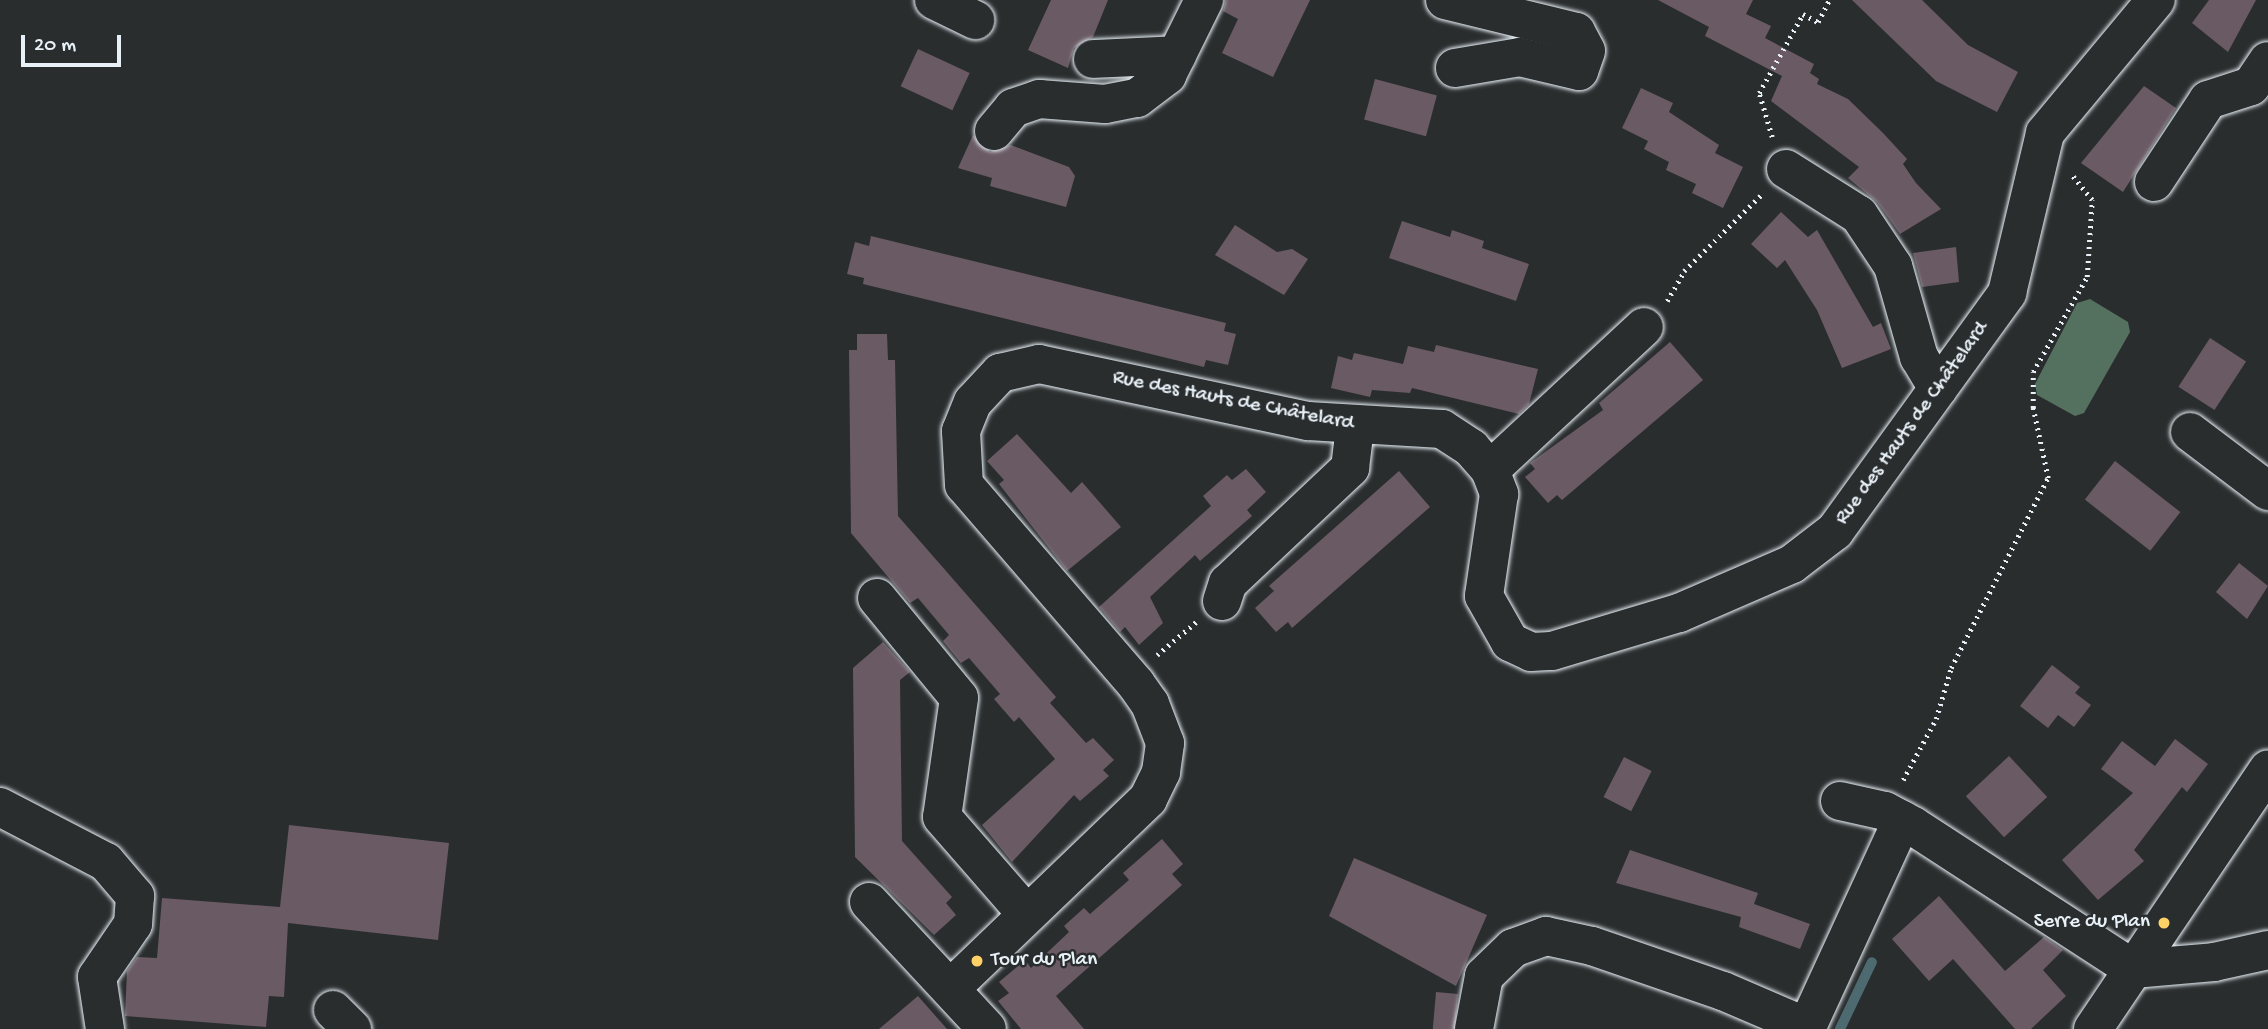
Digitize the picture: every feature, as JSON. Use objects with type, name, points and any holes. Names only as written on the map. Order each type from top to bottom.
[{"type":"street","points":[[934,0],[975,20]]},
{"type":"street","points":[[993,131],[1013,108],[1039,99],[1105,104],[1138,97],[1167,75],[1204,0]]},
{"type":"street","points":[[1445,0],[1576,32],[1587,51],[1579,71],[1520,57],[1455,68]]},
{"type":"street","name":"Rue des Hauts de Châtelard","points":[[951,988],[1025,912],[1148,799],[1161,772],[1165,743],[1136,684],[964,485],[961,431],[973,402],[1000,373],[1039,364],[1356,427],[1442,429],[1490,470],[1499,505],[1485,574],[1489,612],[1510,642],[1531,652],[1552,651],[1679,612],[1791,564],[1835,531],[2007,293],[2038,153],[2045,133],[2156,0]]},
{"type":"street","points":[[1093,59],[1177,55]]},
{"type":"street","points":[[2154,182],[2208,100],[2251,86],[2268,61]]},
{"type":"street","points":[[1786,169],[1859,215],[1893,266],[1919,357],[1938,389]]},
{"type":"street","points":[[1490,470],[1644,327]]},
{"type":"street","points":[[1222,601],[1228,583],[1350,468],[1356,427]]},
{"type":"street","points":[[2190,432],[2268,491]]},
{"type":"street","points":[[877,598],[959,698],[943,817],[1025,912]]},
{"type":"street","points":[[2093,1029],[2268,770]]},
{"type":"street","points":[[1840,801],[1893,815],[2133,969],[2214,962],[2268,950]]},
{"type":"street","points":[[0,807],[106,862],[135,896],[133,924],[97,977],[105,1029]]},
{"type":"street","points":[[1474,1029],[1484,976],[1513,948],[1546,936],[1592,946],[1723,991],[1807,1028],[1893,815]]},
{"type":"street","points":[[869,902],[987,1029]]},
{"type":"path","points":[[1893,815],[1936,719],[1951,668],[2048,478],[2033,408],[2033,372],[2087,277],[2092,200],[2068,170],[2038,153]]},
{"type":"path","points":[[1136,684],[1161,651],[1222,601]]},
{"type":"green space","points":[[2090,299],[2128,322],[2130,332],[2084,413],[2075,416],[2037,395],[2035,384],[2077,303]]},
{"type":"building","points":[[1051,0],[1108,0],[1093,37],[1074,48],[1068,68],[1028,50]]},
{"type":"building","points":[[1226,0],[1310,0],[1273,77],[1222,53],[1238,19],[1223,11]]},
{"type":"building","points":[[1658,0],[1753,0],[1746,14],[1771,26],[1765,38],[1814,64],[1810,73],[1819,79],[1817,84],[1848,99],[1883,133],[1907,159],[1903,164],[1916,183],[1941,209],[1900,234],[1877,202],[1848,178],[1859,167],[1771,101],[1782,76],[1705,36],[1709,27]]},
{"type":"building","points":[[1852,0],[1922,0],[1968,45],[2018,72],[1997,112],[1936,81]]},
{"type":"building","points":[[2209,0],[2256,0],[2228,52],[2192,23]]},
{"type":"building","points":[[918,49],[970,73],[952,110],[901,86]]},
{"type":"building","points":[[1375,79],[1437,96],[1426,136],[1364,120]]},
{"type":"building","points":[[2144,86],[2176,108],[2123,192],[2081,163]]},
{"type":"building","points":[[1641,88],[1673,103],[1669,112],[1719,145],[1715,153],[1743,167],[1723,208],[1692,193],[1696,184],[1666,170],[1669,162],[1644,149],[1648,141],[1622,128]]},
{"type":"building","points":[[973,135],[990,152],[1011,145],[1069,167],[1075,176],[1066,207],[990,186],[992,178],[958,168]]},
{"type":"building","points":[[1781,212],[1808,237],[1817,230],[1873,327],[1881,323],[1891,349],[1842,368],[1817,310],[1785,260],[1777,268],[1751,244]]},
{"type":"building","points":[[1402,221],[1450,237],[1452,230],[1484,241],[1482,248],[1529,264],[1516,301],[1389,258]]},
{"type":"building","points":[[1235,225],[1277,252],[1292,249],[1308,259],[1284,295],[1215,255]]},
{"type":"building","points":[[871,236],[1226,323],[1224,331],[1236,334],[1228,365],[1206,360],[1204,367],[863,284],[864,278],[847,274],[855,242],[869,246]]},
{"type":"building","points":[[1956,247],[1959,282],[1922,287],[1913,253]]},
{"type":"building","points":[[857,334],[887,334],[888,360],[895,360],[898,516],[1056,697],[1050,703],[1086,743],[1093,738],[1114,760],[1103,770],[1109,776],[1080,801],[1074,795],[1012,862],[982,825],[1055,759],[1019,717],[1014,722],[994,699],[1000,694],[969,658],[961,663],[943,641],[949,635],[918,598],[910,603],[851,533],[849,350],[857,350]]},
{"type":"building","points":[[2210,338],[2246,361],[2214,410],[2178,387]]},
{"type":"building","points":[[1670,342],[1703,380],[1562,500],[1557,495],[1548,503],[1525,477],[1535,469],[1530,463],[1603,410],[1599,403]]},
{"type":"building","points":[[1436,345],[1538,369],[1529,404],[1519,414],[1412,388],[1410,393],[1372,390],[1370,397],[1331,388],[1338,356],[1352,360],[1354,353],[1403,364],[1408,346],[1434,352]]},
{"type":"building","points":[[1017,434],[1071,493],[1082,482],[1121,527],[1067,571],[999,484],[1004,480],[987,461]]},
{"type":"building","points":[[2115,461],[2180,512],[2150,551],[2085,500]]},
{"type":"building","points":[[1246,469],[1266,492],[1247,510],[1252,516],[1200,561],[1195,555],[1150,597],[1163,623],[1139,645],[1125,627],[1120,632],[1099,607],[1211,506],[1203,496],[1227,475],[1232,480]]},
{"type":"building","points":[[1399,471],[1430,507],[1292,628],[1288,622],[1276,632],[1255,608],[1274,591],[1269,586]]},
{"type":"building","points":[[2239,563],[2268,586],[2247,619],[2216,592]]},
{"type":"building","points":[[883,642],[910,672],[900,680],[902,841],[952,897],[946,903],[956,915],[934,935],[855,857],[853,668]]},
{"type":"building","points":[[2052,665],[2080,687],[2075,693],[2091,705],[2074,727],[2058,715],[2048,728],[2020,706]]},
{"type":"building","points":[[2175,739],[2208,764],[2187,792],[2182,787],[2134,850],[2144,861],[2098,900],[2062,860],[2133,793],[2101,769],[2122,741],[2155,766]]},
{"type":"building","points":[[2009,756],[2047,797],[2004,837],[1966,796]]},
{"type":"building","points":[[1624,757],[1652,771],[1631,811],[1604,797]]},
{"type":"building","points":[[289,825],[449,843],[438,940],[288,923],[284,997],[269,996],[266,1027],[125,1016],[127,971],[137,957],[157,958],[162,898],[280,907]]},
{"type":"building","points":[[1162,839],[1183,864],[1172,874],[1182,885],[1056,996],[1084,1029],[1021,1029],[998,1001],[1009,993],[999,982],[1025,960],[1031,968],[1069,932],[1064,926],[1084,908],[1090,914],[1129,880],[1123,873]]},
{"type":"building","points":[[1630,850],[1758,893],[1754,904],[1810,924],[1800,949],[1739,927],[1741,917],[1616,883]]},
{"type":"building","points":[[1354,858],[1487,915],[1456,986],[1329,916]]},
{"type":"building","points":[[1939,896],[2005,971],[2044,937],[2063,950],[2043,970],[2066,996],[2031,1029],[2015,1029],[1953,959],[1929,981],[1892,939]]},
{"type":"building","points":[[1436,992],[1458,994],[1455,1029],[1433,1029]]},
{"type":"building","points":[[918,996],[947,1029],[879,1029]]},
{"type":"waterway","points":[[1840,1029],[1872,962]]},
{"type":"place","name":"Serre du Plan","points":[[2164,923]]},
{"type":"place","name":"Tour du Plan","points":[[977,961]]}]
